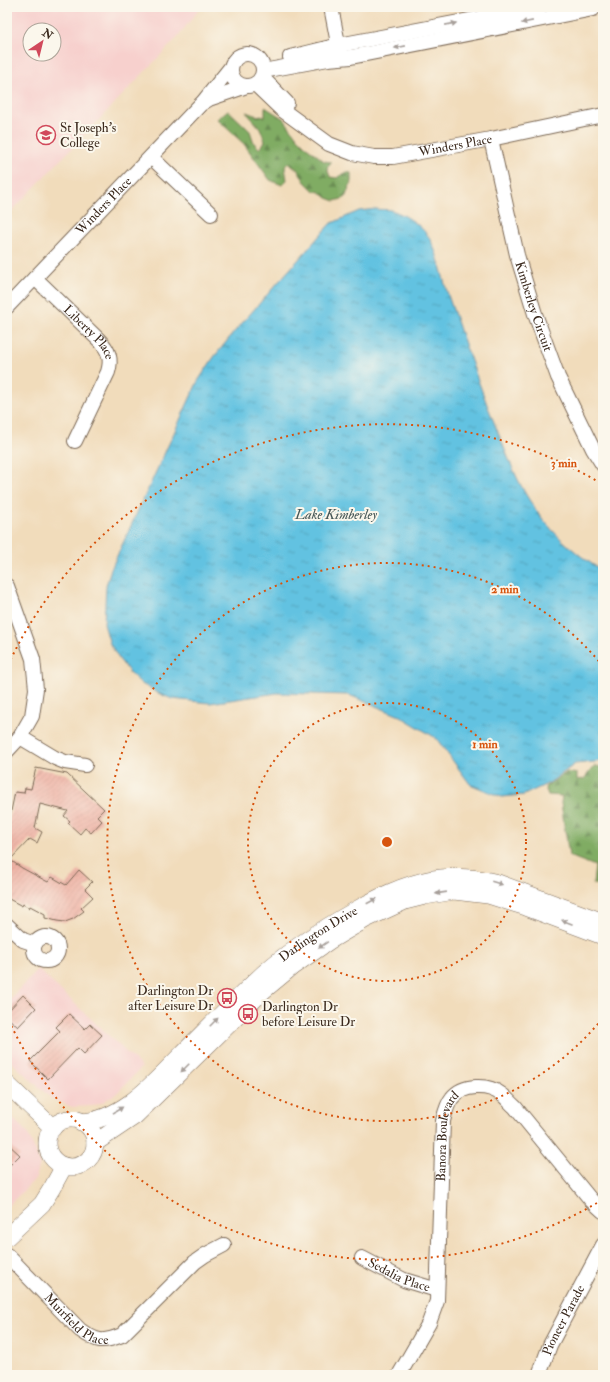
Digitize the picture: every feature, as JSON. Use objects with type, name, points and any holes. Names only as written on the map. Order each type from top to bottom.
[{"type":"street","points":[[331,7],[340,51]]},
{"type":"street","points":[[258,76],[257,57],[247,53],[236,57],[231,67],[231,74],[235,81],[240,84],[258,76],[340,51],[538,7]]},
{"type":"street","points":[[340,51],[596,11]]},
{"type":"street","name":"Winders Place","points":[[7,307],[201,105],[231,67]]},
{"type":"street","name":"Winders Place","points":[[201,105],[209,99],[258,76],[287,103],[312,132],[329,144],[352,154],[374,157],[393,157],[491,139],[603,115]]},
{"type":"street","name":"Kimberley Circuit","points":[[491,139],[517,255],[535,314],[558,377],[593,449],[603,465]]},
{"type":"street","points":[[151,157],[212,214]]},
{"type":"street","name":"Liberty Place","points":[[35,278],[99,340],[110,356],[108,372],[75,441]]},
{"type":"street","points":[[7,586],[33,659],[36,689],[32,716],[20,737],[7,751]]},
{"type":"street","points":[[20,737],[55,758],[65,762],[85,765]]},
{"type":"street","name":"Darlington Drive","points":[[82,1122],[88,1122],[109,1116],[127,1105],[155,1081],[264,973],[306,940],[372,901],[409,885],[440,878],[481,879],[498,883],[603,922]]},
{"type":"street","name":"Darlington Drive","points":[[95,1143],[135,1116],[264,990],[293,966],[329,941],[366,920],[405,901],[454,891],[488,895],[526,907],[603,936]]},
{"type":"street","points":[[7,925],[23,940],[35,944]]},
{"type":"street","points":[[7,1084],[53,1128]]},
{"type":"street","name":"Banora Boulevard","points":[[399,1375],[432,1317],[437,1301],[443,1121],[445,1111],[453,1096],[469,1087],[486,1087],[501,1093],[515,1107],[591,1200],[603,1211]]},
{"type":"street","points":[[69,1120],[82,1122],[94,1136],[95,1143],[92,1155],[83,1164],[77,1167],[64,1166],[57,1163],[51,1157],[47,1142],[53,1128],[57,1124],[69,1120]]},
{"type":"street","points":[[7,1237],[42,1204],[64,1166]]},
{"type":"street","name":"Muirfield Place","points":[[7,1255],[80,1330],[92,1338],[107,1341],[122,1335],[196,1262],[205,1255],[224,1245]]},
{"type":"street","name":"Pioneer Parade","points":[[539,1375],[550,1345],[603,1245]]},
{"type":"street","name":"Sedalia Place","points":[[362,1258],[404,1280],[438,1290]]},
{"type":"shaded area","name":"St Joseph's College","points":[[7,7],[201,7],[175,40],[7,216]]},
{"type":"shaded area","points":[[38,969],[142,1067],[117,1093],[101,1103],[92,1106],[72,1107],[52,1099],[7,1058],[7,1003]]},
{"type":"shaded area","points":[[7,1113],[27,1132],[40,1163],[36,1178],[7,1207]]},
{"type":"green space","points":[[265,107],[284,119],[297,137],[308,148],[324,161],[331,162],[327,168],[330,177],[337,178],[346,172],[351,173],[351,183],[345,198],[335,201],[327,198],[320,192],[314,191],[305,182],[297,169],[287,163],[285,167],[287,180],[282,185],[270,180],[244,144],[217,119],[228,110],[250,131],[254,143],[260,149],[265,141],[260,128],[246,112],[265,117]]},
{"type":"green space","points":[[594,766],[603,767],[603,885],[593,884],[595,866],[569,856],[561,803],[562,796],[548,795],[545,787],[567,772],[577,774],[577,780],[584,779]]},
{"type":"water","name":"Lake Kimberley","points":[[376,209],[391,210],[401,214],[416,224],[428,236],[436,252],[448,296],[481,390],[520,484],[535,509],[552,530],[571,548],[603,571],[603,761],[575,764],[549,783],[524,795],[501,797],[470,784],[436,738],[400,716],[349,695],[277,693],[210,703],[172,699],[142,684],[130,673],[110,644],[104,624],[106,586],[111,569],[198,381],[214,357],[235,331],[330,224],[359,211]]},
{"type":"building","points":[[36,768],[67,774],[104,809],[97,816],[102,821],[91,833],[85,828],[80,834],[68,823],[70,821],[64,816],[68,811],[40,804],[35,828],[42,832],[37,843],[30,839],[10,860],[48,882],[52,877],[66,885],[79,870],[92,882],[85,889],[93,897],[81,908],[84,911],[73,919],[65,922],[45,918],[45,914],[30,906],[29,908],[23,904],[22,906],[7,898],[7,823],[9,821],[15,792],[24,793],[25,788],[31,789]]},
{"type":"building","points":[[23,995],[36,1008],[18,1027],[7,1017],[7,1012]]},
{"type":"building","points":[[69,1014],[85,1029],[90,1024],[102,1035],[84,1054],[78,1048],[48,1079],[30,1061],[60,1031],[56,1027]]},
{"type":"building","points":[[7,1143],[20,1155],[7,1168]]},
{"type":"place","name":"St Joseph's College","points":[[46,135]]},
{"type":"place","name":"Darlington Dr after Leisure Dr","points":[[227,998]]},
{"type":"place","name":"Darlington Dr before Leisure Dr","points":[[248,1014]]}]
